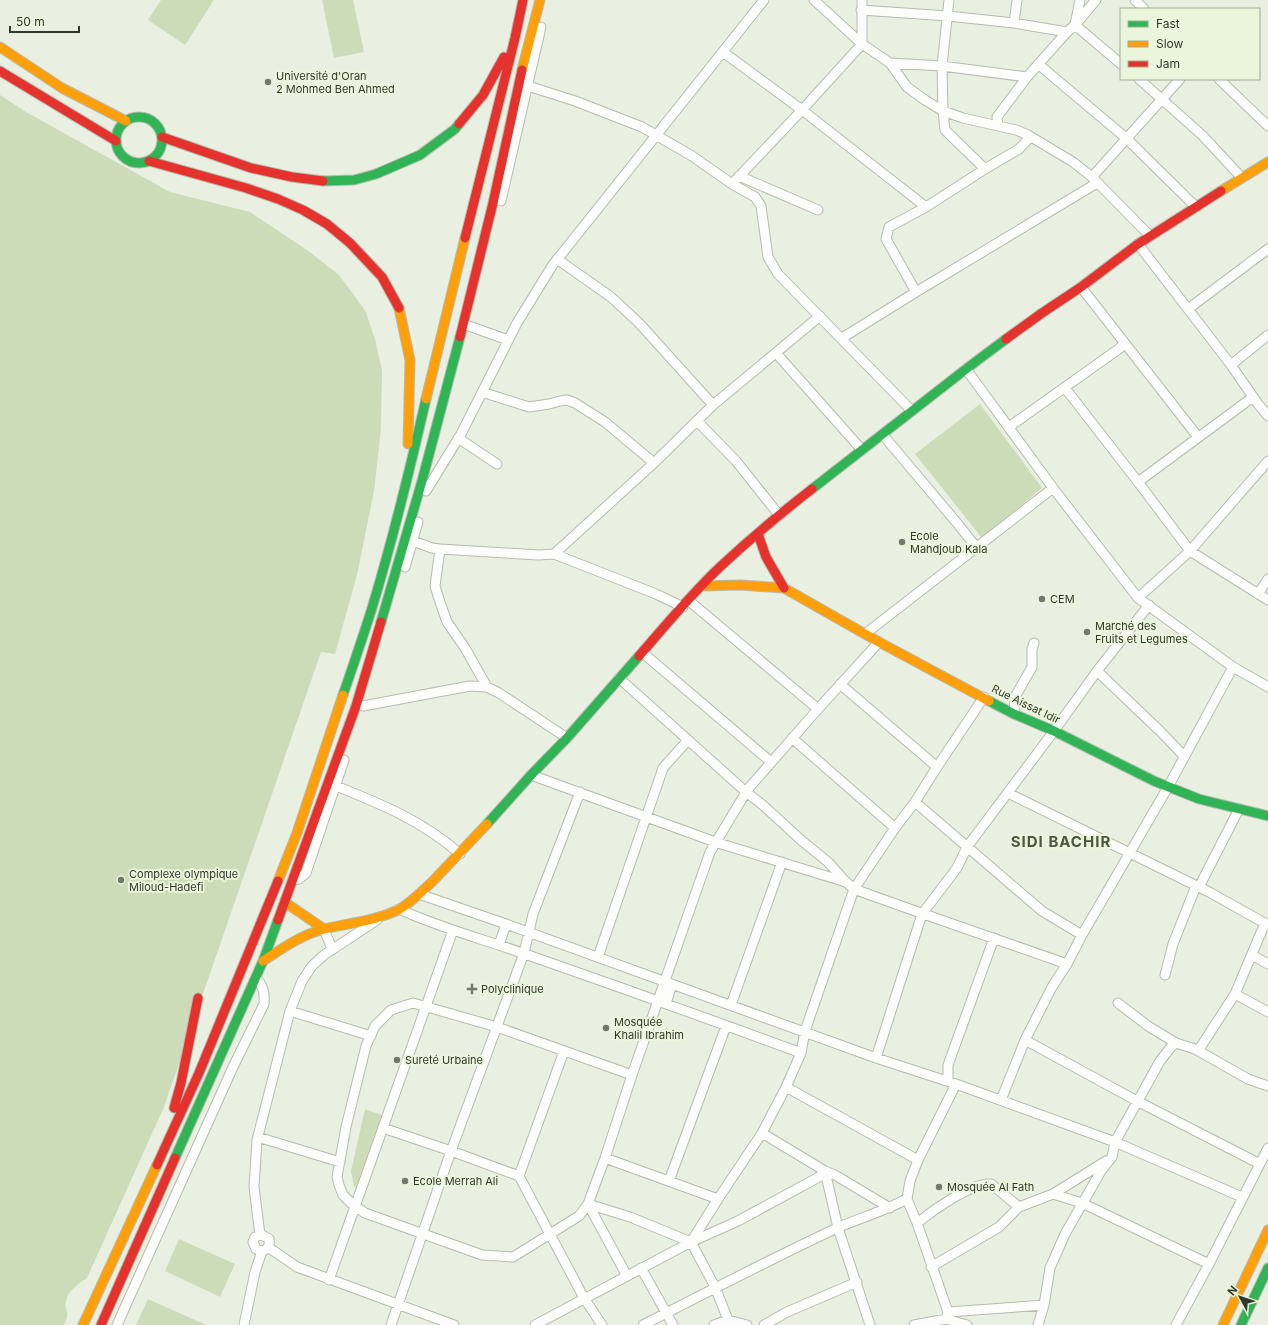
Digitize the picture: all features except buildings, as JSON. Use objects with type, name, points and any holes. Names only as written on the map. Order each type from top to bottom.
[{"type":"main road","points":[[83,1323],[199,1073],[297,833],[372,609],[407,482],[444,322],[515,38],[523,0]]},
{"type":"main road","points":[[101,1325],[256,978],[286,903],[356,706],[388,603],[464,321],[493,203],[520,78],[540,0]]},
{"type":"main road","points":[[162,136],[251,168],[292,177],[328,182],[354,180],[368,176],[420,155],[454,129],[483,95],[515,38]]},
{"type":"main road","points":[[0,47],[62,88],[126,121]]},
{"type":"main road","points":[[0,71],[116,141]]},
{"type":"main road","points":[[149,161],[161,148],[162,136],[158,126],[148,119],[137,117],[126,121],[118,129],[116,141],[119,152],[127,160],[138,163],[149,161],[174,167],[252,190],[303,210],[327,224],[350,243],[382,277],[400,311],[410,360],[407,482]]},
{"type":"main road","points":[[263,961],[293,941],[324,929],[356,923],[384,915],[399,909],[419,894],[460,854],[531,775],[567,738],[720,566],[779,515],[966,369],[1042,313],[1081,287],[1138,244],[1195,206],[1268,162]]},
{"type":"main road","points":[[758,534],[766,557],[784,588]]},
{"type":"main road","points":[[702,586],[740,585],[784,588]]},
{"type":"main road","name":"Rue Aissat Idir","points":[[784,588],[879,642],[1014,714],[1054,731],[1168,787],[1199,799],[1268,816]]},
{"type":"main road","points":[[286,903],[324,929]]},
{"type":"main road","points":[[148,1185],[181,1083],[198,998]]},
{"type":"main road","points":[[1223,1325],[1268,1230]]},
{"type":"main road","points":[[1241,1325],[1268,1268]]},
{"type":"street","points":[[293,880],[300,879],[306,873],[363,706],[413,541],[502,198],[547,0]]},
{"type":"street","points":[[426,492],[458,438],[517,323],[552,266],[764,0]]},
{"type":"street","points":[[814,0],[862,44],[890,63],[907,86],[925,100],[942,111],[963,118],[1016,130],[1028,135],[1030,138],[1073,162],[1094,180],[1150,236]]},
{"type":"street","points":[[732,184],[862,44],[862,0]]},
{"type":"street","points":[[949,0],[942,66],[942,111],[945,130],[985,169]]},
{"type":"street","points":[[1014,23],[1017,0]]},
{"type":"street","points":[[1075,25],[1080,0]]},
{"type":"street","points":[[998,125],[997,117],[1027,77],[1096,0]]},
{"type":"street","points":[[1135,0],[1143,8]]},
{"type":"street","points":[[861,10],[948,16],[1014,23],[1067,32]]},
{"type":"street","points":[[1075,25],[1120,63]]},
{"type":"street","points":[[723,52],[802,110],[926,207]]},
{"type":"street","points":[[890,63],[942,66],[1027,77]]},
{"type":"street","points":[[1038,64],[1126,138],[1195,206]]},
{"type":"street","points":[[1140,80],[1202,135],[1242,178]]},
{"type":"street","points":[[842,338],[1094,180],[1126,138],[1179,80]]},
{"type":"street","points":[[1220,80],[1268,126]]},
{"type":"street","points":[[528,86],[575,101],[642,127],[692,156],[732,184],[755,197],[761,206],[768,257],[778,274],[912,411]]},
{"type":"street","points":[[916,292],[886,239],[889,227],[926,207],[1019,149],[1030,138]]},
{"type":"street","points":[[739,176],[818,210]]},
{"type":"street","points":[[1138,244],[1231,365],[1253,397],[1267,413]]},
{"type":"street","points":[[1188,309],[1268,249]]},
{"type":"street","points":[[557,259],[611,297],[639,323],[713,405]]},
{"type":"street","points":[[1081,287],[1198,437]]},
{"type":"street","points":[[554,554],[654,463],[713,405],[820,316]]},
{"type":"street","points":[[469,326],[508,340]]},
{"type":"street","points":[[1231,365],[1268,335]]},
{"type":"street","points":[[1009,427],[1120,348],[1124,343]]},
{"type":"street","points":[[776,353],[862,450]]},
{"type":"street","points":[[966,369],[1053,488],[1138,598],[1234,667],[1268,687]]},
{"type":"street","points":[[1065,388],[1190,551],[1268,600]]},
{"type":"street","points":[[482,392],[520,405],[529,406],[567,400],[575,402],[605,422],[654,463]]},
{"type":"street","points":[[1138,482],[1253,397]]},
{"type":"street","points":[[697,421],[736,461],[779,515]]},
{"type":"street","points":[[883,435],[977,548]]},
{"type":"street","points":[[458,438],[497,464]]},
{"type":"street","points":[[1138,598],[1190,551],[1268,461]]},
{"type":"street","points":[[865,634],[1053,488]]},
{"type":"street","points":[[413,541],[432,548],[440,549],[554,554],[685,604],[818,709]]},
{"type":"street","points":[[440,549],[435,586],[440,602],[447,622],[469,653],[487,687]]},
{"type":"street","points":[[1258,594],[1268,579]]},
{"type":"street","points":[[876,1058],[922,914],[957,868],[967,847],[1097,671],[1149,605]]},
{"type":"street","points":[[632,1075],[498,1027],[413,1003],[391,1010],[375,1026],[366,1046],[346,1127],[337,1177],[339,1185],[343,1195],[366,1213],[482,1255],[513,1257],[579,1216],[588,1204],[632,1075],[662,1003],[710,852],[746,792],[792,738],[879,642]]},
{"type":"street","points":[[1014,714],[1015,697],[1032,667],[1032,649],[1034,643]]},
{"type":"street","points":[[643,653],[771,762]]},
{"type":"street","points":[[1001,1100],[1026,1040],[1052,987],[1067,964],[1082,935],[1168,787],[1234,667]]},
{"type":"street","points":[[1097,671],[1184,756]]},
{"type":"street","points":[[619,678],[746,792],[828,862],[854,889],[1067,964]]},
{"type":"street","points":[[840,684],[936,767]]},
{"type":"street","points":[[363,706],[470,686],[487,687],[499,693],[567,738]]},
{"type":"street","points":[[691,1242],[762,1134],[786,1087],[801,1053],[805,1032],[854,889],[895,828],[915,802],[936,767],[984,697]]},
{"type":"street","points":[[792,738],[895,828]]},
{"type":"street","points":[[598,958],[663,768],[688,740]]},
{"type":"street","points":[[531,775],[716,842],[846,882]]},
{"type":"street","points":[[336,786],[381,804],[414,821],[443,839],[460,854]]},
{"type":"street","points":[[391,1325],[451,1151],[498,1027],[524,953],[533,914],[580,792]]},
{"type":"street","points":[[1008,793],[1198,886],[1266,924],[1235,994],[1198,1051]]},
{"type":"street","points":[[915,802],[1042,911],[1082,935]]},
{"type":"street","points":[[1164,975],[1173,944],[1198,886],[1239,809]]},
{"type":"street","points":[[731,1005],[782,862]]},
{"type":"street","points":[[419,894],[668,982],[876,1058],[952,1082],[1116,1142],[1242,1198]]},
{"type":"street","points":[[399,909],[453,930],[524,953],[801,1053]]},
{"type":"street","points":[[260,1235],[254,1187],[257,1140],[290,1011],[302,981],[312,966],[332,949],[384,915]]},
{"type":"street","points":[[499,945],[506,924]]},
{"type":"street","points":[[324,929],[332,949]]},
{"type":"street","points":[[329,1280],[453,930]]},
{"type":"street","points":[[967,1325],[947,1315],[917,1223],[907,1199],[910,1181],[918,1160],[952,1082],[948,1065],[994,938]]},
{"type":"street","points":[[1252,955],[1268,964]]},
{"type":"street","points":[[117,1325],[233,1067],[264,1004],[265,995],[263,986],[256,978]]},
{"type":"street","points":[[1235,994],[1268,1012]]},
{"type":"street","points":[[1118,1003],[1148,1026],[1176,1043],[1198,1051],[1248,1079],[1268,1086]]},
{"type":"street","points":[[290,1011],[371,1036]]},
{"type":"street","points":[[669,1182],[726,1026]]},
{"type":"street","points":[[1026,1040],[1137,1101],[1260,1164]]},
{"type":"street","points":[[1038,1325],[1044,1305],[1050,1268],[1065,1234],[1101,1171],[1112,1158],[1116,1142],[1160,1061],[1176,1043]]},
{"type":"street","points":[[519,1176],[564,1051]]},
{"type":"street","points":[[786,1087],[918,1160]]},
{"type":"street","points":[[383,1128],[519,1176],[584,1298],[602,1325]]},
{"type":"street","points":[[762,1134],[890,1208]]},
{"type":"street","points":[[261,1138],[340,1162]]},
{"type":"street","points":[[1176,1325],[1268,1148]]},
{"type":"street","points":[[604,1158],[718,1199]]},
{"type":"street","points":[[931,1267],[999,1227],[1018,1207],[1053,1194],[1112,1158]]},
{"type":"street","points":[[825,1171],[838,1228],[870,1325]]},
{"type":"street","points":[[535,1325],[691,1242],[738,1222],[819,1177],[825,1171]]},
{"type":"street","points":[[917,1223],[934,1210],[974,1187],[986,1184],[991,1184],[1018,1207]]},
{"type":"street","points":[[1053,1194],[1082,1203],[1209,1264]]},
{"type":"street","points":[[643,1325],[715,1287],[838,1228],[890,1208],[907,1199]]},
{"type":"street","points":[[588,1204],[636,1219],[691,1242],[715,1287],[728,1320]]},
{"type":"street","points":[[588,1204],[627,1276]]},
{"type":"street","points":[[244,1325],[255,1272],[265,1249],[269,1239],[265,1235],[260,1235],[255,1237],[253,1245],[256,1249],[265,1249],[297,1267],[329,1280],[454,1325]]},
{"type":"street","points":[[641,1268],[673,1325]]},
{"type":"street","points":[[764,1325],[787,1312],[857,1282]]},
{"type":"street","points":[[914,1325],[947,1315],[1044,1305]]},
{"type":"street","points":[[714,1325],[728,1320],[747,1325]]},
{"type":"green space","points":[[161,0],[214,0],[185,45],[148,20]]},
{"type":"green space","points":[[322,0],[353,0],[364,52],[334,58]]},
{"type":"green space","name":"Complexe olympique Miloud-Hadefi","points":[[0,95],[26,112],[170,192],[250,212],[307,250],[339,275],[365,310],[375,339],[382,371],[381,429],[374,491],[357,575],[335,654],[321,652],[164,1107],[87,1278],[74,1288],[67,1297],[67,1317],[64,1325],[0,1325]]},
{"type":"green space","points":[[980,404],[1042,488],[982,538],[915,454]]},
{"type":"green space","points":[[365,1109],[384,1116],[359,1190],[354,1186],[351,1171]]},
{"type":"green space","points":[[179,1239],[235,1264],[220,1297],[165,1271]]},
{"type":"green space","points":[[148,1299],[206,1325],[136,1325]]},
{"type":"traffic: fast","points":[[134,117],[144,117],[152,121],[158,127],[162,135],[162,140],[162,145],[158,153],[152,159],[144,163],[134,163],[126,159],[120,153],[116,145],[116,135],[120,127],[126,121],[134,117]]},
{"type":"traffic: fast","points":[[323,181],[354,180],[376,174],[420,155],[455,129],[459,124]]},
{"type":"traffic: fast","points":[[381,622],[422,481],[460,337]]},
{"type":"traffic: fast","points":[[812,489],[1006,339]]},
{"type":"traffic: fast","points":[[343,695],[369,619],[387,556],[426,399]]},
{"type":"traffic: fast","points":[[487,824],[567,738],[639,656]]},
{"type":"traffic: fast","points":[[989,701],[1014,714],[1054,731],[1154,781],[1199,799],[1268,816]]},
{"type":"traffic: fast","points":[[175,1158],[263,961],[278,920]]},
{"type":"traffic: fast","points":[[1241,1325],[1268,1268]]},
{"type":"traffic: slow","points":[[522,70],[540,0]]},
{"type":"traffic: slow","points":[[0,47],[62,88],[126,121]]},
{"type":"traffic: slow","points":[[1221,191],[1268,162]]},
{"type":"traffic: slow","points":[[426,399],[465,238]]},
{"type":"traffic: slow","points":[[399,308],[410,360],[408,444]]},
{"type":"traffic: slow","points":[[703,586],[740,585],[784,588],[879,642],[989,701]]},
{"type":"traffic: slow","points":[[278,881],[297,833],[343,695]]},
{"type":"traffic: slow","points":[[263,961],[292,942],[308,935],[324,929],[380,917],[403,907],[433,881],[487,824]]},
{"type":"traffic: slow","points":[[286,903],[324,929]]},
{"type":"traffic: slow","points":[[83,1325],[157,1165]]},
{"type":"traffic: slow","points":[[1223,1325],[1268,1230]]},
{"type":"traffic: jam","points":[[465,238],[515,38],[523,0]]},
{"type":"traffic: jam","points":[[459,124],[483,95],[504,57]]},
{"type":"traffic: jam","points":[[460,337],[493,203],[522,70]]},
{"type":"traffic: jam","points":[[0,71],[116,141]]},
{"type":"traffic: jam","points":[[162,137],[251,168],[292,177],[323,181]]},
{"type":"traffic: jam","points":[[149,161],[246,188],[278,199],[303,210],[327,224],[350,243],[382,277],[399,308]]},
{"type":"traffic: jam","points":[[1006,339],[1081,287],[1138,244],[1221,191]]},
{"type":"traffic: jam","points":[[639,656],[710,576],[754,536],[812,489]]},
{"type":"traffic: jam","points":[[758,534],[766,557],[784,588]]},
{"type":"traffic: jam","points":[[278,920],[356,706],[381,622]]},
{"type":"traffic: jam","points":[[157,1165],[199,1073],[278,881]]},
{"type":"traffic: jam","points":[[174,1108],[181,1083],[198,998]]},
{"type":"traffic: jam","points":[[101,1325],[175,1158]]},
{"type":"place","name":"Université d'Oran 2 Mohmed Ben Ahmed","points":[[268,82]]},
{"type":"place","name":"Ecole Mahdjoub Kala","points":[[902,542]]},
{"type":"place","name":"CEM","points":[[1042,599]]},
{"type":"place","name":"Marché des Fruits et Legumes","points":[[1087,632]]},
{"type":"place","name":"Complexe olympique Miloud-Hadefi","points":[[121,880]]},
{"type":"place","name":"Polyclinique","points":[[472,989]]},
{"type":"place","name":"Mosquée Khalil Ibrahim","points":[[606,1028]]},
{"type":"place","name":"Sureté Urbaine","points":[[397,1060]]},
{"type":"place","name":"Ecole Merrah Ali","points":[[405,1181]]},
{"type":"place","name":"Mosquée Al Fath","points":[[939,1187]]},
{"type":"district","name":"SIDI BACHIR","points":[[1061,841]]}]
